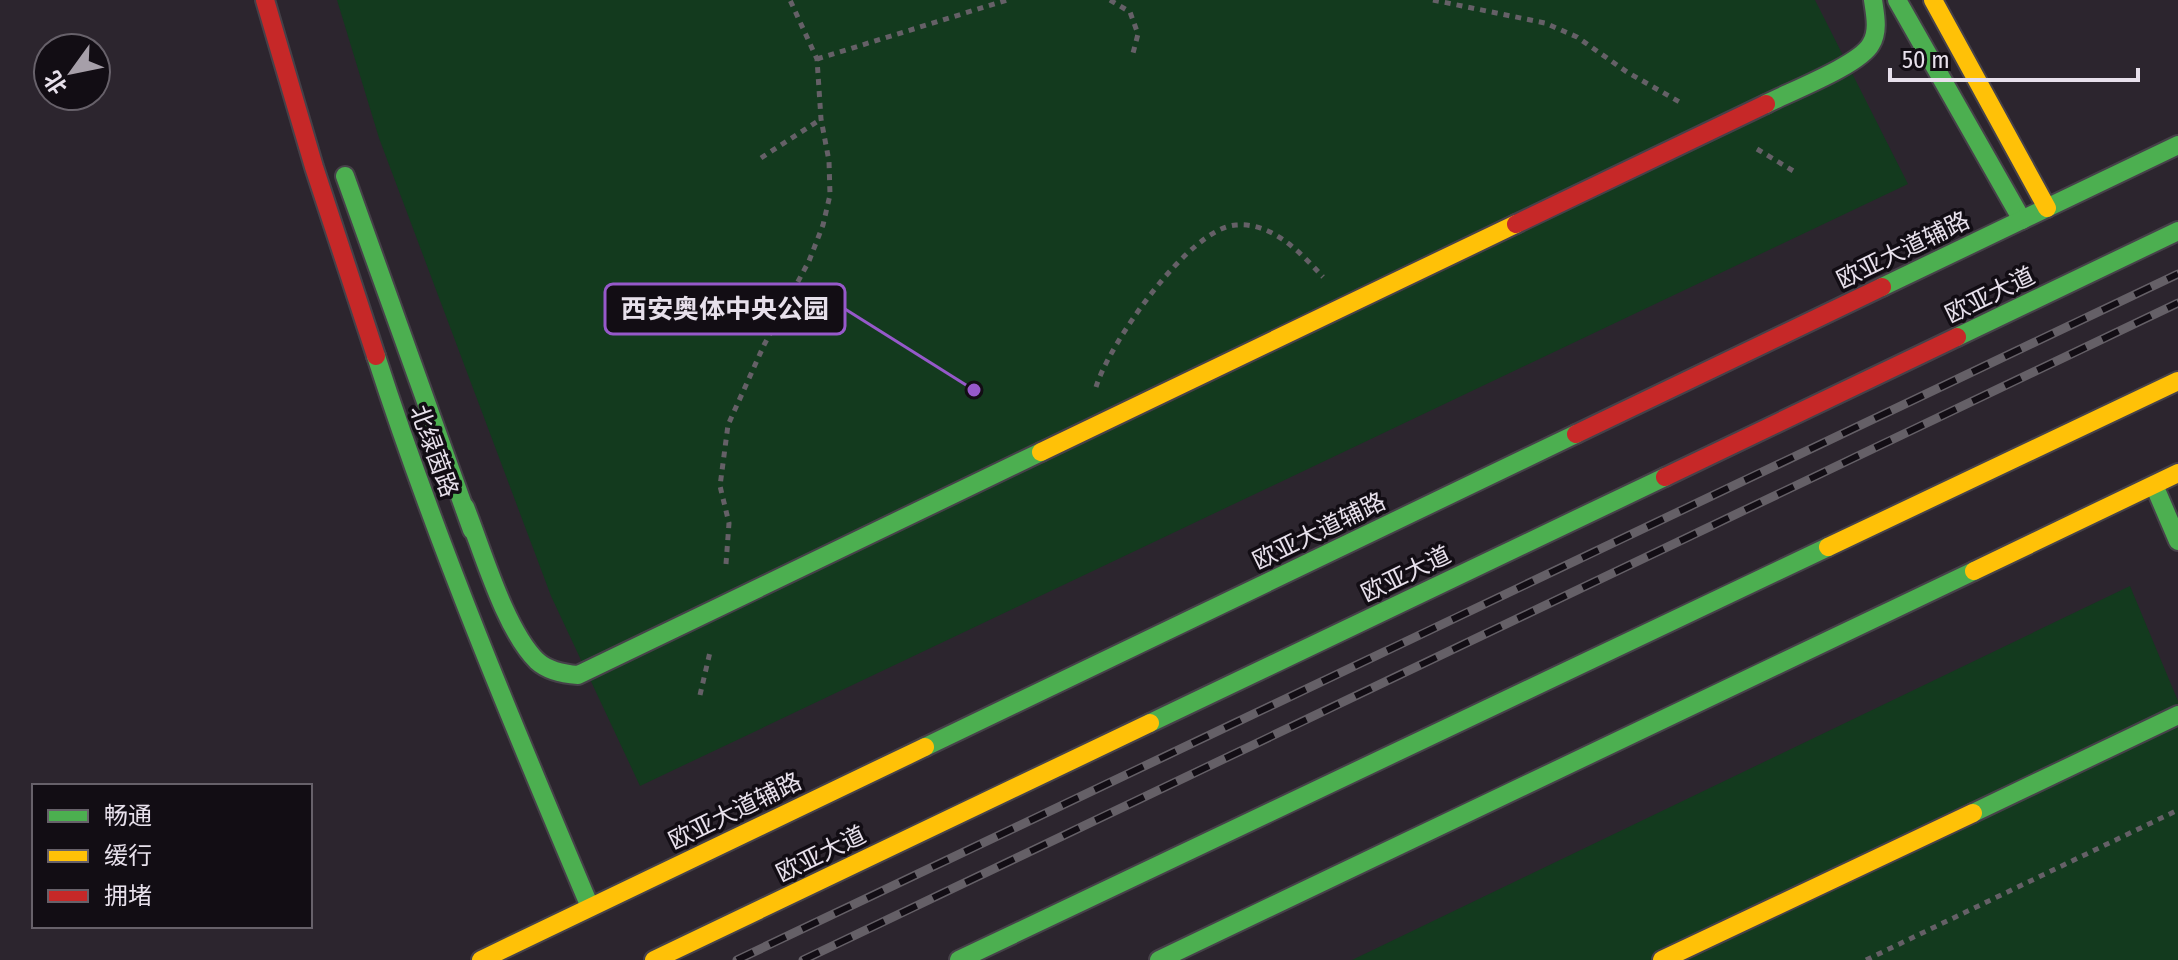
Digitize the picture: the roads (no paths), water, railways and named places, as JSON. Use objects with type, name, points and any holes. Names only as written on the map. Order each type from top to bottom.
[{"type":"street","name":"北绿茵路","points":[[265,0],[314,167],[400,431],[481,648],[590,907]]},
{"type":"street","points":[[465,507],[515,625],[534,659],[563,675],[578,675],[1866,54],[1875,38],[1877,24],[1873,0]]},
{"type":"street","points":[[1897,0],[2022,220]]},
{"type":"street","points":[[1933,0],[2047,208]]},
{"type":"street","name":"欧亚大道辅路","points":[[481,960],[590,907],[610,888],[2178,145]]},
{"type":"street","name":"北绿茵路","points":[[340,163],[465,507],[497,615],[520,672]]},
{"type":"street","name":"欧亚大道","points":[[654,960],[2178,231]]},
{"type":"street","points":[[959,960],[2178,381]]},
{"type":"street","points":[[1159,960],[2178,475]]},
{"type":"street","points":[[2154,485],[2178,541]]},
{"type":"street","points":[[1662,960],[2178,715]]},
{"type":"railway","points":[[737,960],[2178,274]]},
{"type":"railway","points":[[803,960],[2178,303]]},
{"type":"place","name":"西安奥体中央公园","points":[[974,390]]}]
